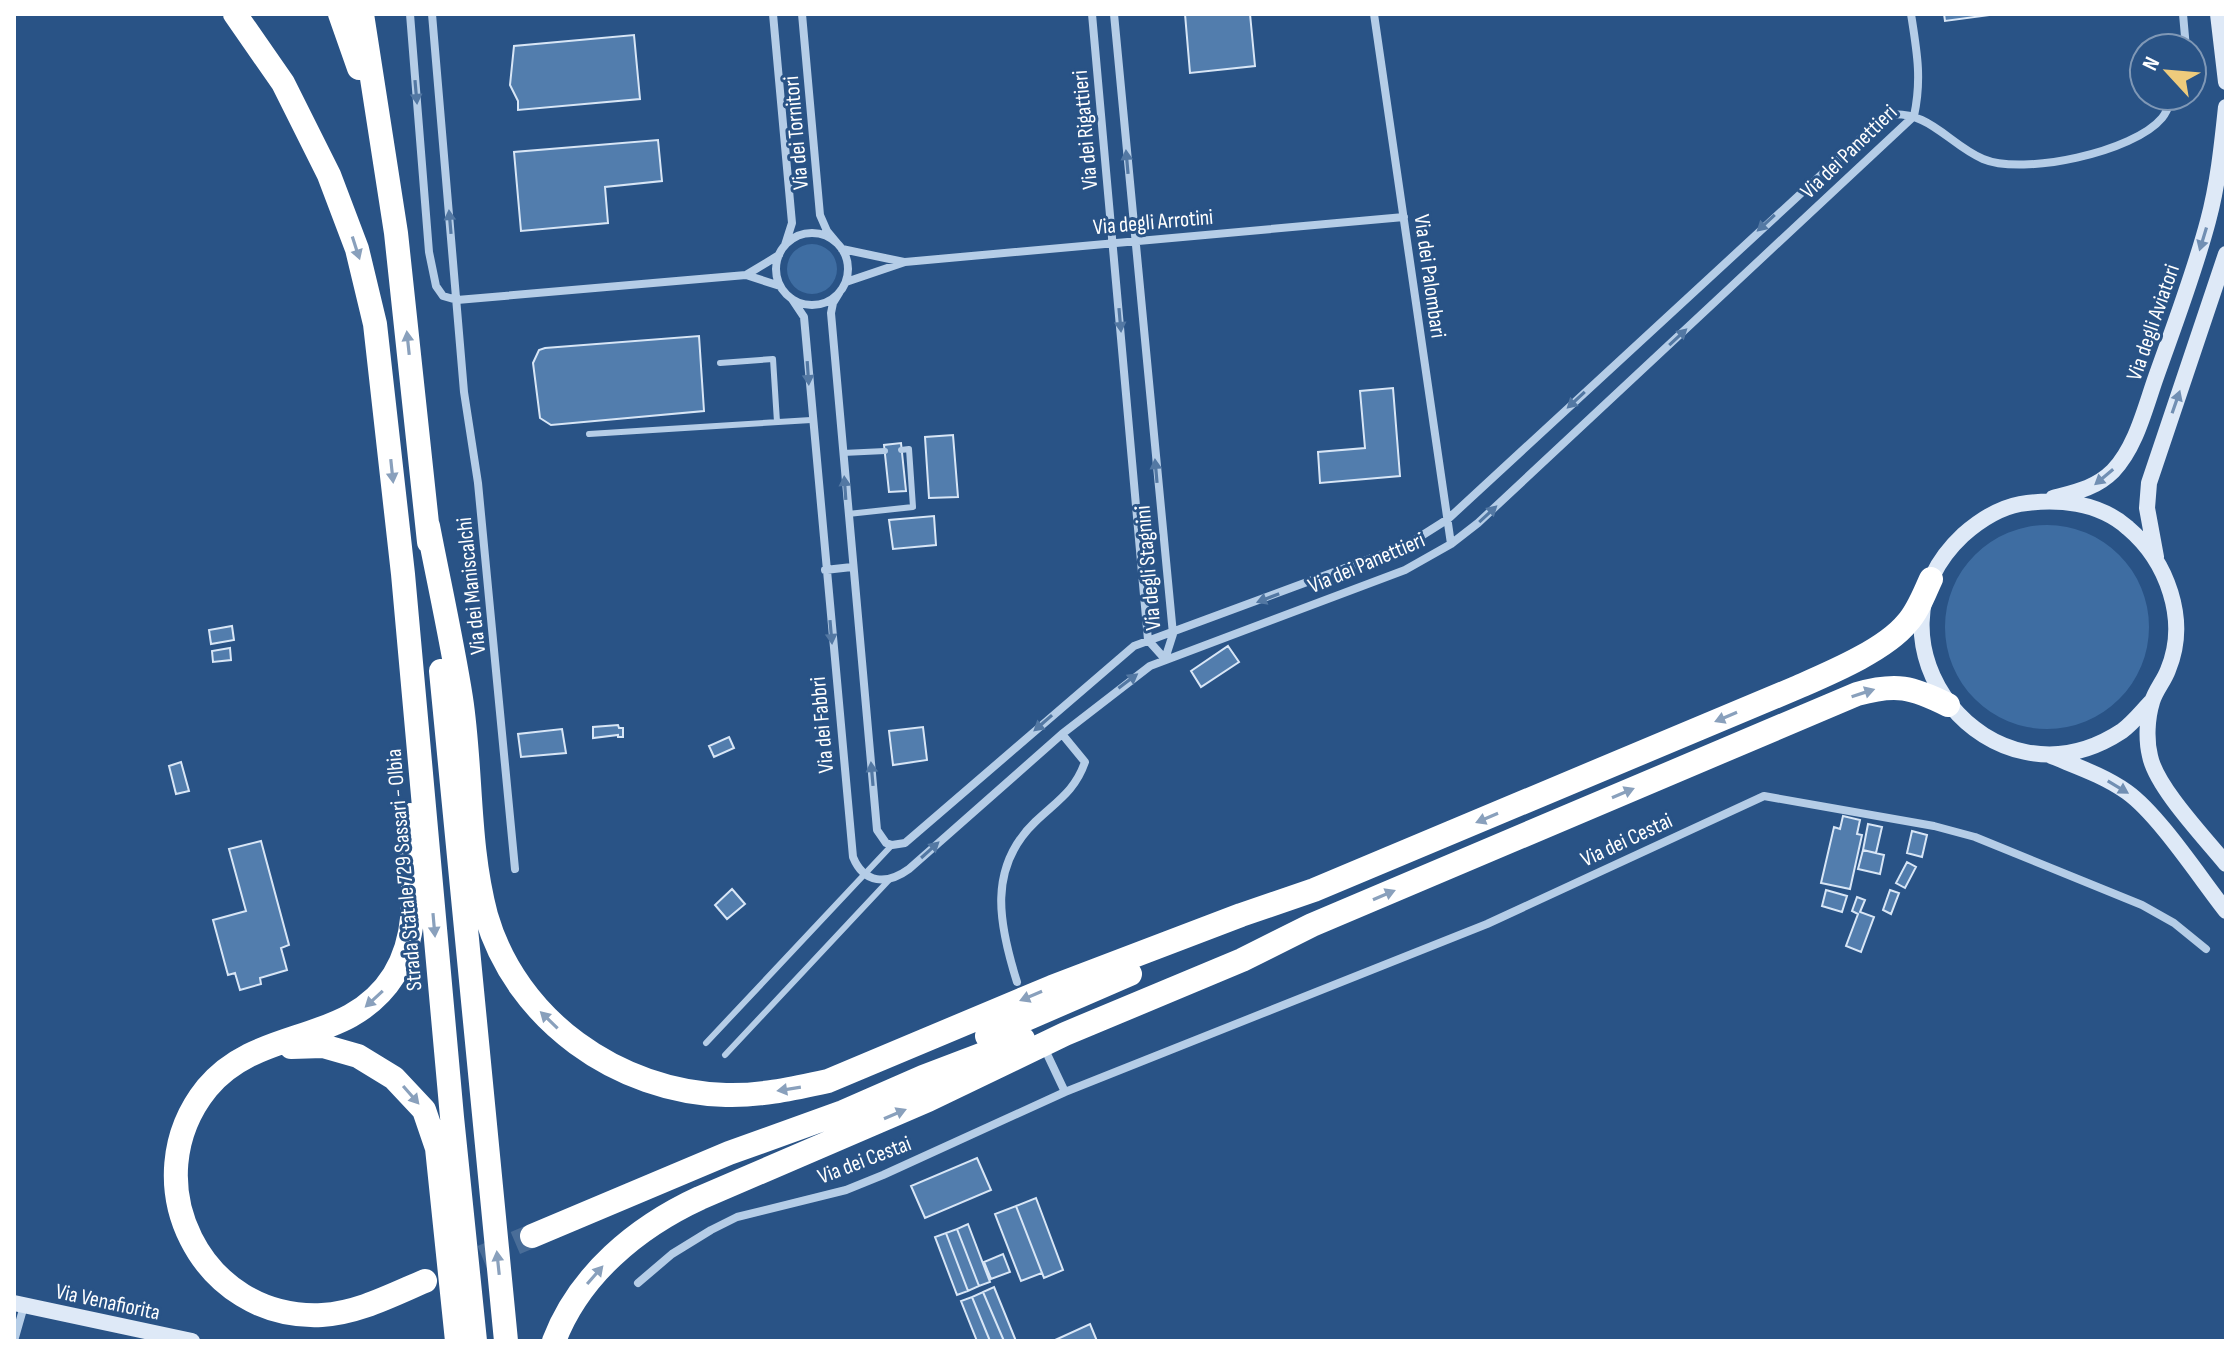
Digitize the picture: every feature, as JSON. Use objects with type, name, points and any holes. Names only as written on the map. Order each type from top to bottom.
[{"type":"highway","points":[[221,14],[259,64],[329,175]]},
{"type":"highway","points":[[235,14],[283,83],[329,175]]},
{"type":"highway","points":[[340,14],[357,62],[385,169]]},
{"type":"highway","points":[[362,14],[396,233],[417,421],[506,1341]]},
{"type":"highway","name":"Strada Statale 729 Sassari - Olbia","points":[[329,175],[342,204],[366,278],[384,394],[475,1341]]},
{"type":"highway","points":[[428,526],[461,700],[479,880],[495,940],[515,980],[553,1024],[595,1056],[645,1079],[701,1093],[728,1095],[793,1089],[828,1081],[1052,987],[1314,890],[1835,671],[1899,633],[1917,609],[1931,579]]},
{"type":"highway","points":[[409,652],[410,844],[414,905],[406,952],[384,989],[355,1015],[243,1056],[225,1069],[194,1106],[177,1154],[176,1181],[179,1208],[196,1249],[209,1268],[244,1298],[271,1309],[321,1315],[368,1306],[425,1281]]},
{"type":"highway","points":[[554,1341],[572,1305],[591,1278],[627,1243],[671,1211],[928,1100],[1065,1034],[1242,960],[1312,925],[1857,694],[1896,687],[1913,689],[1948,705]]},
{"type":"highway","points":[[532,1236],[729,1153],[837,1101],[1244,926],[1314,890]]},
{"type":"highway","points":[[729,1153],[843,1112],[1237,951],[1312,925]]},
{"type":"highway","points":[[264,1048],[323,1046],[358,1056],[394,1078],[424,1110],[441,1170],[457,1341]]},
{"type":"main road","points":[[2218,14],[2226,82]]},
{"type":"main road","name":"Via degli Aviatori","points":[[2046,500],[2090,489],[2113,471],[2127,452],[2187,291],[2209,219],[2226,107]]},
{"type":"main road","points":[[2157,559],[2127,526],[2089,506],[2046,500],[2010,506],[1977,522],[1950,547],[1931,579],[1922,615],[1924,648],[1933,680],[1948,705],[1968,725],[1992,741],[2019,751],[2047,754],[2087,748],[2124,730],[2152,701],[2170,667],[2176,630],[2172,593],[2157,559],[2147,508],[2149,483],[2226,254]]},
{"type":"main road","points":[[2152,701],[2148,731],[2150,758],[2163,784],[2226,864]]},
{"type":"main road","points":[[2047,754],[2095,774],[2129,793],[2157,823],[2226,911]]},
{"type":"main road","name":"Via Venafiorita","points":[[19,1305],[192,1341]]},
{"type":"street","points":[[410,14],[429,252],[439,292],[448,299],[746,275],[780,286],[792,299],[811,305],[822,303],[843,286],[905,262]]},
{"type":"street","name":"Via dei Maniscalchi","points":[[432,14],[464,392],[478,483],[515,869]]},
{"type":"street","name":"Via dei Tornitori","points":[[773,14],[792,223],[785,245]]},
{"type":"street","name":"Via dei Tornitori","points":[[802,14],[820,215],[839,246]]},
{"type":"street","name":"Via dei Rigattieri","points":[[1092,14],[1113,242]]},
{"type":"street","name":"Via dei Rigattieri","points":[[1114,14],[1134,240]]},
{"type":"street","name":"Via dei Palombari","points":[[1374,14],[1451,544]]},
{"type":"street","points":[[1911,14],[1920,69],[1920,89],[1914,116],[1935,125],[1983,159],[2003,165],[2030,166],[2097,152],[2131,140],[2162,118],[2165,112]]},
{"type":"street","name":"Via dei Panettieri","points":[[892,845],[905,843],[1124,654],[1148,640],[1173,634],[1407,545],[1448,519],[1877,120],[1895,114],[1914,116]]},
{"type":"street","name":"Via dei Panettieri","points":[[889,880],[909,869],[1062,734],[1134,676],[1165,659],[1405,570],[1451,544],[1478,523],[1914,116]]},
{"type":"street","name":"Via degli Arrotini","points":[[905,262],[1404,217]]},
{"type":"street","points":[[780,286],[776,265],[779,255],[785,245],[805,234],[816,233],[839,246],[905,262]]},
{"type":"street","name":"Via degli Stagnini","points":[[1134,240],[1173,634],[1165,659]]},
{"type":"street","name":"Via degli Stagnini","points":[[1113,242],[1148,640],[1165,659]]},
{"type":"street","points":[[839,246],[847,264],[843,286]]},
{"type":"street","points":[[746,275],[779,255]]},
{"type":"street","name":"Via dei Fabbri","points":[[843,286],[831,313],[847,514],[877,830],[881,838],[892,845]]},
{"type":"street","name":"Via dei Fabbri","points":[[792,299],[804,317],[850,835],[853,857],[864,874]]},
{"type":"street","points":[[825,570],[852,567]]},
{"type":"street","points":[[1017,982],[1004,943],[1002,883],[1015,843],[1079,780],[1085,762],[1062,734]]},
{"type":"street","name":"Via dei Cestai","points":[[638,1283],[672,1254],[737,1217],[859,1185],[1065,1092],[1487,924],[1764,796],[1934,826],[1975,837],[2142,905],[2174,923],[2206,949]]},
{"type":"street","points":[[864,874],[874,880],[889,880]]},
{"type":"street","points":[[1048,1056],[1065,1092]]},
{"type":"street","points":[[14,1341],[19,1305]]},
{"type":"lane","points":[[720,363],[773,359],[777,422]]},
{"type":"lane","points":[[589,434],[811,420]]},
{"type":"lane","points":[[847,514],[913,507],[909,449],[901,450]]},
{"type":"lane","points":[[843,453],[885,451]]},
{"type":"lane","points":[[706,1043],[892,845]]},
{"type":"lane","points":[[725,1055],[889,880]]},
{"type":"shaded area","points":[[812,244],[829,252],[837,269],[829,286],[812,294],[795,286],[787,269],[795,252]]},
{"type":"shaded area","points":[[2047,525],[2086,532],[2119,555],[2142,588],[2149,627],[2142,666],[2119,699],[2086,722],[2047,729],[2008,722],[1975,699],[1952,666],[1945,627],[1952,588],[1975,555],[2008,532]]},
{"type":"building","points":[[1185,14],[1250,14],[1255,66],[1190,73]]},
{"type":"building","points":[[1944,14],[1997,14],[1945,21]]},
{"type":"building","points":[[634,35],[640,99],[518,110],[518,101],[510,85],[514,46]]},
{"type":"building","points":[[658,140],[662,181],[605,187],[608,223],[521,231],[514,152]]},
{"type":"building","points":[[699,336],[704,411],[551,425],[540,418],[533,363],[539,350]]},
{"type":"building","points":[[1393,388],[1400,476],[1320,483],[1318,452],[1365,448],[1360,391]]},
{"type":"building","points":[[953,435],[958,497],[929,498],[925,437]]},
{"type":"building","points":[[901,443],[906,491],[889,492],[884,445]]},
{"type":"building","points":[[934,516],[936,545],[893,549],[889,520]]},
{"type":"building","points":[[232,626],[234,640],[211,644],[209,630]]},
{"type":"building","points":[[1228,646],[1239,662],[1201,687],[1191,671]]},
{"type":"building","points":[[230,648],[231,660],[213,662],[212,651]]},
{"type":"building","points":[[618,725],[623,728],[623,737],[593,738],[593,727]]},
{"type":"building","points":[[923,727],[927,760],[893,765],[889,731]]},
{"type":"building","points":[[562,729],[566,753],[521,757],[518,734]]},
{"type":"building","points":[[729,737],[734,748],[714,757],[709,746]]},
{"type":"building","points":[[181,762],[189,791],[176,794],[169,766]]},
{"type":"building","points":[[1843,816],[1860,820],[1857,834],[1862,835],[1850,889],[1821,883],[1834,827],[1840,829]]},
{"type":"building","points":[[1868,824],[1882,827],[1876,853],[1863,850]]},
{"type":"building","points":[[1912,831],[1927,835],[1922,857],[1907,853]]},
{"type":"building","points":[[261,841],[289,945],[281,948],[287,970],[260,978],[261,984],[240,990],[235,973],[228,975],[213,920],[246,911],[229,849]]},
{"type":"building","points":[[1863,850],[1884,855],[1880,874],[1858,869]]},
{"type":"building","points":[[1907,862],[1916,867],[1905,888],[1896,883]]},
{"type":"building","points":[[732,889],[745,904],[727,919],[715,905]]},
{"type":"building","points":[[1826,890],[1847,896],[1842,912],[1822,906]]},
{"type":"building","points":[[1890,890],[1899,893],[1891,914],[1883,910]]},
{"type":"building","points":[[1857,897],[1865,900],[1860,912],[1874,917],[1861,952],[1846,946],[1858,914],[1852,911]]},
{"type":"building","points":[[977,1158],[991,1190],[925,1218],[911,1186]]},
{"type":"building","points":[[1036,1198],[1063,1270],[1044,1278],[1016,1206]]},
{"type":"building","points":[[1016,1206],[1042,1273],[1021,1281],[995,1214]]},
{"type":"building","points":[[968,1224],[990,1282],[979,1286],[957,1229]]},
{"type":"building","points":[[957,1229],[979,1286],[968,1291],[946,1233]]},
{"type":"building","points":[[946,1233],[968,1291],[957,1295],[935,1237]]},
{"type":"building","points":[[1003,1254],[1010,1272],[991,1279],[984,1262]]},
{"type":"building","points":[[994,1287],[1016,1341],[1004,1341],[983,1292]]},
{"type":"building","points":[[983,1292],[1004,1341],[990,1341],[972,1297]]},
{"type":"building","points":[[972,1297],[990,1341],[977,1341],[961,1301]]},
{"type":"building","points":[[1090,1324],[1097,1341],[1053,1341]]},
{"type":"tunnel","points":[[449,1271],[532,1236]]}]
